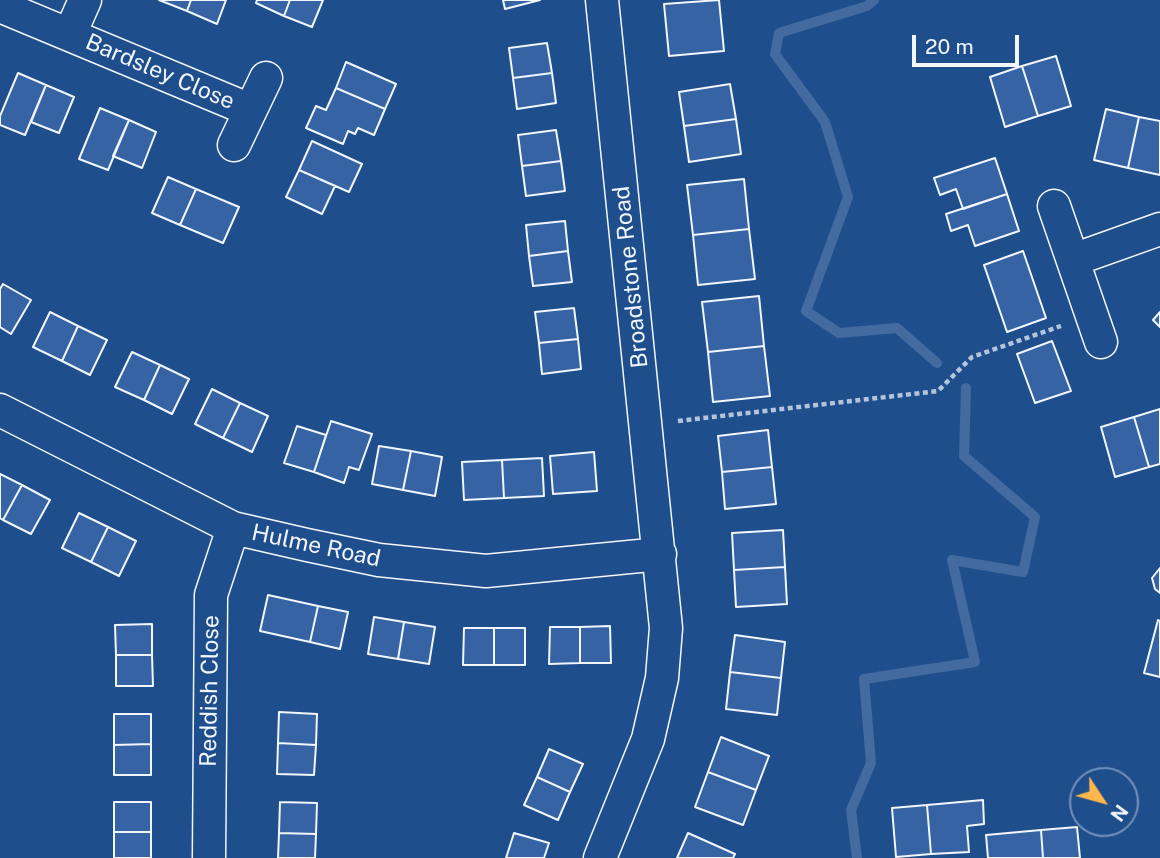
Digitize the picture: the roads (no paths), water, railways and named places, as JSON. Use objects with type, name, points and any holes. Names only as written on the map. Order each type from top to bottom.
[{"type":"street","name":"Bardsley Close","points":[[69,34],[85,0]]},
{"type":"street","name":"Broadstone Road","points":[[600,858],[648,740],[662,678],[666,628],[602,0]]},
{"type":"street","name":"Bardsley Close","points":[[0,6],[250,110]]},
{"type":"street","name":"Bardsley Close","points":[[234,145],[265,78]]},
{"type":"street","points":[[1054,206],[1096,329]]},
{"type":"street","points":[[1073,260],[1160,229]]},
{"type":"street","name":"Hulme Road","points":[[0,410],[233,527],[379,560],[486,571],[660,554]]},
{"type":"street","name":"Reddish Close","points":[[209,858],[211,595],[233,527]]},
{"type":"waterway","points":[[874,0],[867,6],[779,33],[775,54],[825,122],[848,197],[806,311],[839,333],[897,328],[937,363]]},
{"type":"waterway","points":[[857,858],[851,810],[871,763],[864,679],[975,662],[952,560],[1023,572],[1035,517],[964,456],[966,388]]}]
